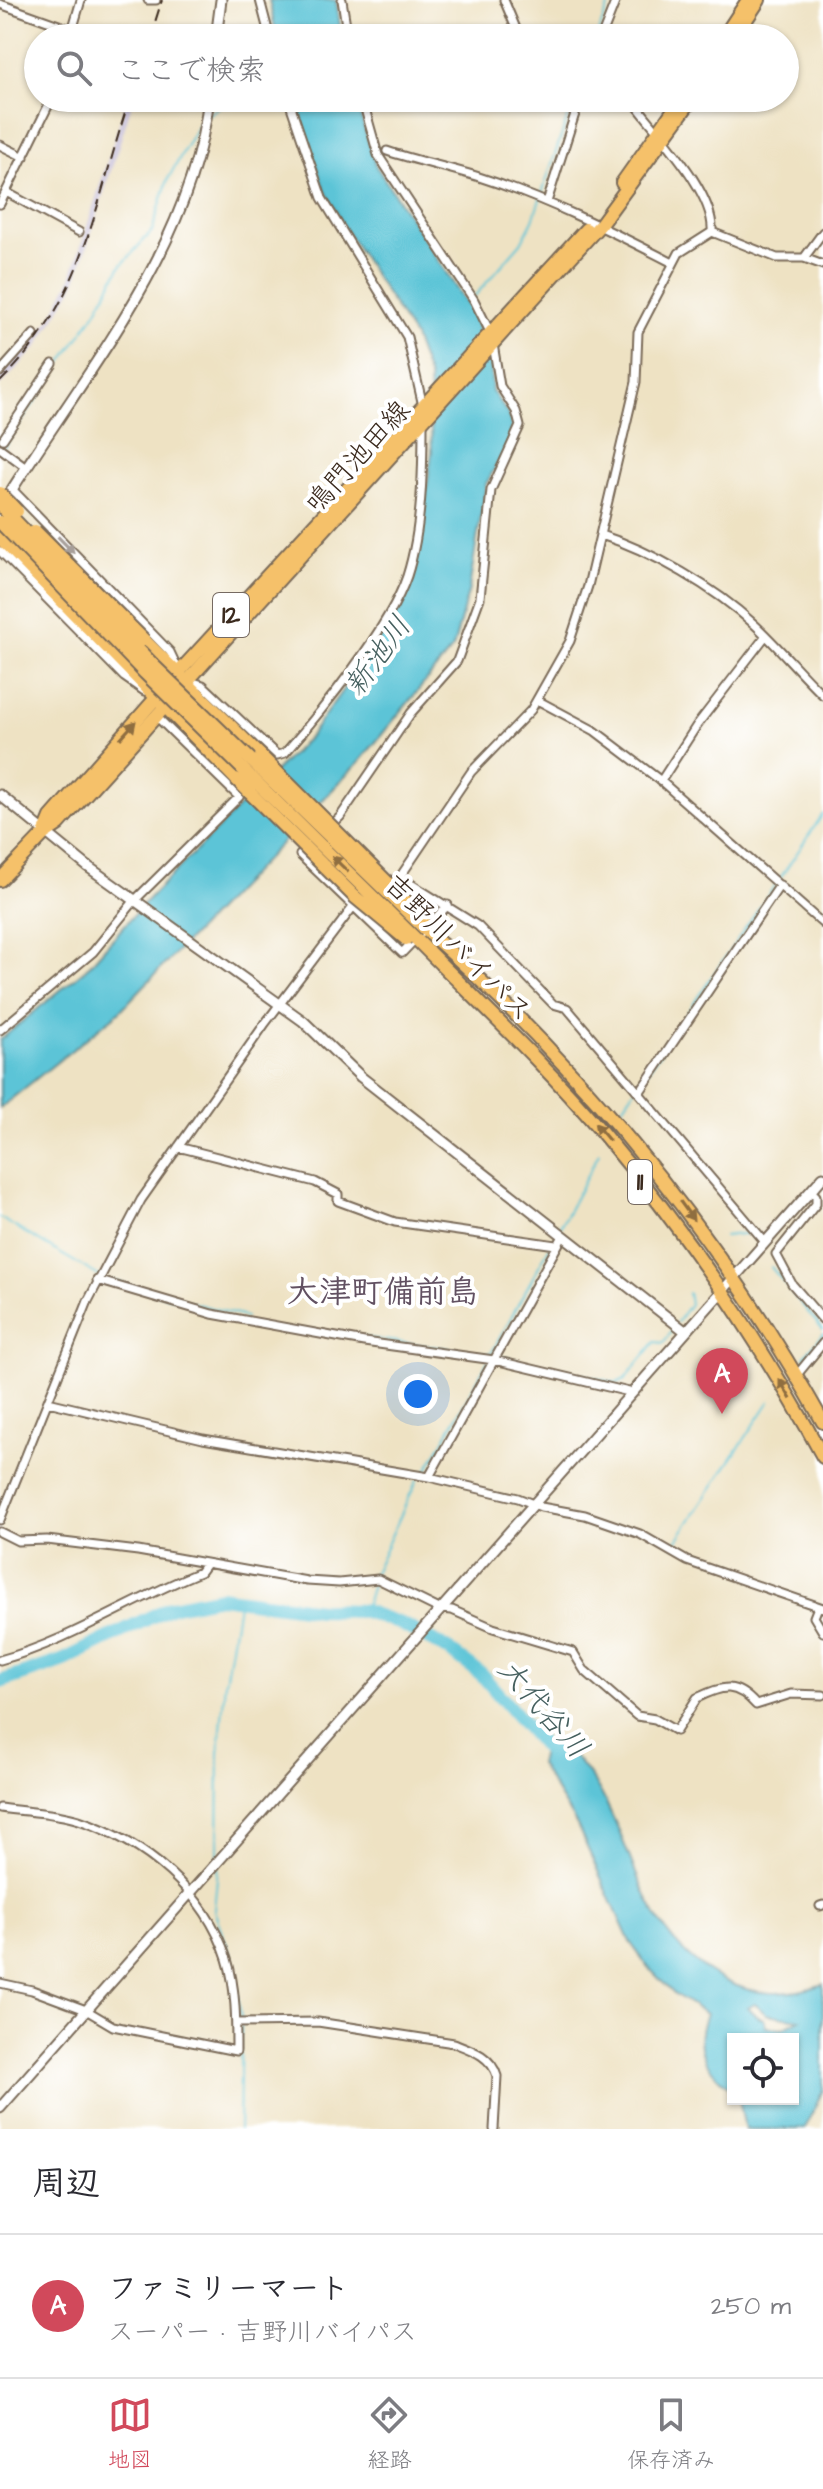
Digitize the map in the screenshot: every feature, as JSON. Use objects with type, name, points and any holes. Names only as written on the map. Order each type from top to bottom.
[{"type":"main road","points":[[732,24],[748,0]]},
{"type":"main road","points":[[743,24],[759,0]]},
{"type":"main road","name":"鳴門池田線","points":[[661,138],[675,112]]},
{"type":"main road","name":"鳴門池田線","points":[[0,880],[44,834],[51,817],[159,708],[183,676],[597,223],[682,112]]},
{"type":"main road","points":[[6,491],[144,640],[367,858],[421,935]]},
{"type":"main road","name":"吉野川バイパス","points":[[0,507],[421,935],[441,964],[601,1131],[721,1290],[764,1353],[823,1457]]},
{"type":"main road","name":"吉野川バイパス","points":[[0,522],[135,663],[421,935],[488,985],[596,1100],[680,1201],[734,1276],[823,1422]]},
{"type":"main road","points":[[0,538],[129,672],[159,708]]},
{"type":"main road","name":"11","points":[[159,708],[355,897],[421,935]]},
{"type":"street","points":[[73,24],[81,0]]},
{"type":"street","points":[[148,0],[156,0]]},
{"type":"street","points":[[218,24],[221,0]]},
{"type":"street","points":[[260,0],[266,24]]},
{"type":"street","points":[[342,0],[346,24]]},
{"type":"street","points":[[504,0],[514,24]]},
{"type":"street","points":[[607,24],[616,0]]},
{"type":"street","points":[[0,4],[35,14],[52,24]]},
{"type":"street","points":[[0,204],[45,112]]},
{"type":"street","points":[[0,507],[6,491],[26,467],[165,248],[193,179],[208,112]]},
{"type":"street","points":[[6,491],[170,652],[183,676],[203,685],[277,755],[281,756],[293,744],[322,709],[388,614],[403,585],[413,550],[425,411],[407,337],[322,198],[293,112]]},
{"type":"street","points":[[366,112],[378,155],[474,300],[489,340],[503,395],[516,411],[520,426],[491,490],[480,598],[472,614],[462,651],[411,713],[340,817],[300,855],[402,953],[448,905]]},
{"type":"street","points":[[547,202],[576,112]]},
{"type":"street","points":[[642,112],[705,200],[712,232]]},
{"type":"street","points":[[0,145],[24,157]]},
{"type":"street","points":[[387,151],[473,175],[547,202],[597,223],[673,263]]},
{"type":"street","points":[[6,192],[50,219],[79,232]]},
{"type":"street","points":[[0,1520],[97,1280],[141,1200],[279,1005],[353,907],[400,877],[471,772],[525,719],[537,700],[575,628],[601,535],[636,382],[638,332],[673,263],[687,245],[712,232],[777,258],[804,258],[823,265]]},
{"type":"street","points":[[804,258],[823,232]]},
{"type":"street","points":[[0,372],[34,334]]},
{"type":"street","points":[[26,467],[1,442],[53,364]]},
{"type":"street","points":[[601,535],[644,551],[725,600],[758,627],[764,638],[823,695]]},
{"type":"street","points":[[0,551],[124,677],[159,708],[239,797],[85,960],[0,1030]]},
{"type":"street","points":[[661,781],[697,725],[764,638]]},
{"type":"street","points":[[537,700],[595,731],[661,781],[823,924]]},
{"type":"street","points":[[0,795],[44,834],[328,1042],[361,1077],[559,1240],[685,1331]]},
{"type":"street","points":[[400,877],[448,905],[498,943],[553,1004],[567,1008],[765,1242]]},
{"type":"street","points":[[639,1093],[780,885]]},
{"type":"street","points":[[178,1147],[315,1182],[338,1194],[338,1201],[374,1217],[559,1240]]},
{"type":"street","points":[[2,2102],[823,1177]]},
{"type":"street","points":[[811,1191],[816,1196],[816,1204],[776,1254],[792,1284],[823,1320]]},
{"type":"street","points":[[429,1477],[559,1240]]},
{"type":"street","points":[[97,1280],[212,1314],[364,1342],[494,1360],[629,1392]]},
{"type":"street","points":[[796,1376],[823,1343]]},
{"type":"street","points":[[48,1402],[203,1439],[429,1477],[599,1520],[640,1534],[687,1561],[820,1608],[814,1617],[823,1632]]},
{"type":"street","points":[[0,1532],[18,1541],[47,1540],[138,1551],[317,1582],[378,1579],[436,1612],[452,1610],[493,1628],[573,1652],[584,1670],[637,1716],[655,1719],[676,1731],[697,1698],[732,1687],[740,1688],[756,1705],[791,1694],[823,1695]]},
{"type":"street","points":[[0,1660],[72,1633],[131,1601],[200,1572],[206,1564]]},
{"type":"street","points":[[0,1808],[61,1815],[132,1841],[190,1892],[208,1917],[227,1959],[236,2023],[236,2051],[113,2026],[86,2010],[32,1990],[0,1983]]},
{"type":"street","points":[[236,2023],[318,2022],[454,2043],[475,2051],[494,2068],[497,2076],[494,2129]]},
{"type":"shaded area","points":[[123,112],[130,112],[75,284],[38,346],[0,386],[0,378],[49,321],[70,281]]},
{"type":"water","points":[[269,0],[336,0],[340,24],[274,24]]},
{"type":"water","name":"新池川","points":[[298,112],[359,112],[376,166],[472,312],[491,367],[492,391],[508,414],[512,427],[509,443],[486,484],[469,589],[453,648],[361,760],[119,1012],[0,1108],[0,1040],[86,969],[147,900],[309,737],[401,608],[414,576],[432,452],[429,378],[414,337],[345,229],[324,188]]},
{"type":"water","points":[[562,1740],[602,1795],[660,1922],[697,1963],[723,1980],[759,1992],[785,1993],[823,1984],[823,2090],[805,2129],[745,2129],[740,2105],[799,2105],[799,2033],[727,2033],[727,2085],[715,2074],[701,2048],[700,2038],[706,2014],[673,1993],[630,1942],[577,1825],[539,1764],[543,1747]],"holes":[[[755,2004],[766,2014],[800,2019],[783,2028],[766,2027],[764,2019],[748,2008]]]},
{"type":"waterway","points":[[602,24],[611,0]]},
{"type":"waterway","points":[[474,297],[521,243],[533,220],[569,112]]},
{"type":"waterway","points":[[4,447],[96,312],[120,267],[152,231],[168,179],[201,120]]},
{"type":"waterway","points":[[779,880],[823,814]]},
{"type":"waterway","points":[[622,1108],[775,885]]},
{"type":"waterway","points":[[560,1227],[599,1153]]},
{"type":"waterway","points":[[0,1218],[99,1276]]},
{"type":"waterway","points":[[724,1236],[750,1233],[753,1238]]},
{"type":"waterway","points":[[358,1337],[491,1354],[550,1246]]},
{"type":"waterway","points":[[771,1267],[823,1330]]},
{"type":"waterway","points":[[112,1281],[245,1317]]},
{"type":"waterway","points":[[677,1322],[690,1304],[688,1293]]},
{"type":"waterway","points":[[498,1356],[617,1383],[625,1379],[655,1342],[663,1343],[674,1328]]},
{"type":"waterway","points":[[804,1357],[823,1334]]},
{"type":"waterway","points":[[420,1474],[427,1470],[488,1361]]},
{"type":"waterway","points":[[673,1546],[770,1401]]},
{"type":"waterway","points":[[373,1575],[417,1480]]},
{"type":"waterway","points":[[364,1611],[373,1581]]},
{"type":"waterway","name":"大代谷川","points":[[0,1682],[62,1661],[171,1607],[220,1597],[319,1610],[364,1611],[401,1624],[446,1648],[481,1674],[556,1761]]},
{"type":"waterway","points":[[218,1856],[219,1753],[225,1682],[239,1598]]},
{"type":"waterway","points":[[218,1867],[214,1910],[235,1968],[241,2020]]},
{"type":"waterway","points":[[239,2129],[241,2026]]},
{"type":"railway","points":[[154,24],[162,0]]},
{"type":"railway","points":[[0,382],[29,351],[69,284],[95,213],[126,112]]},
{"type":"place","name":"ファミリーマート","points":[[722,1414]]},
{"type":"district","name":"大津町備前島","points":[[383,1292]]}]
